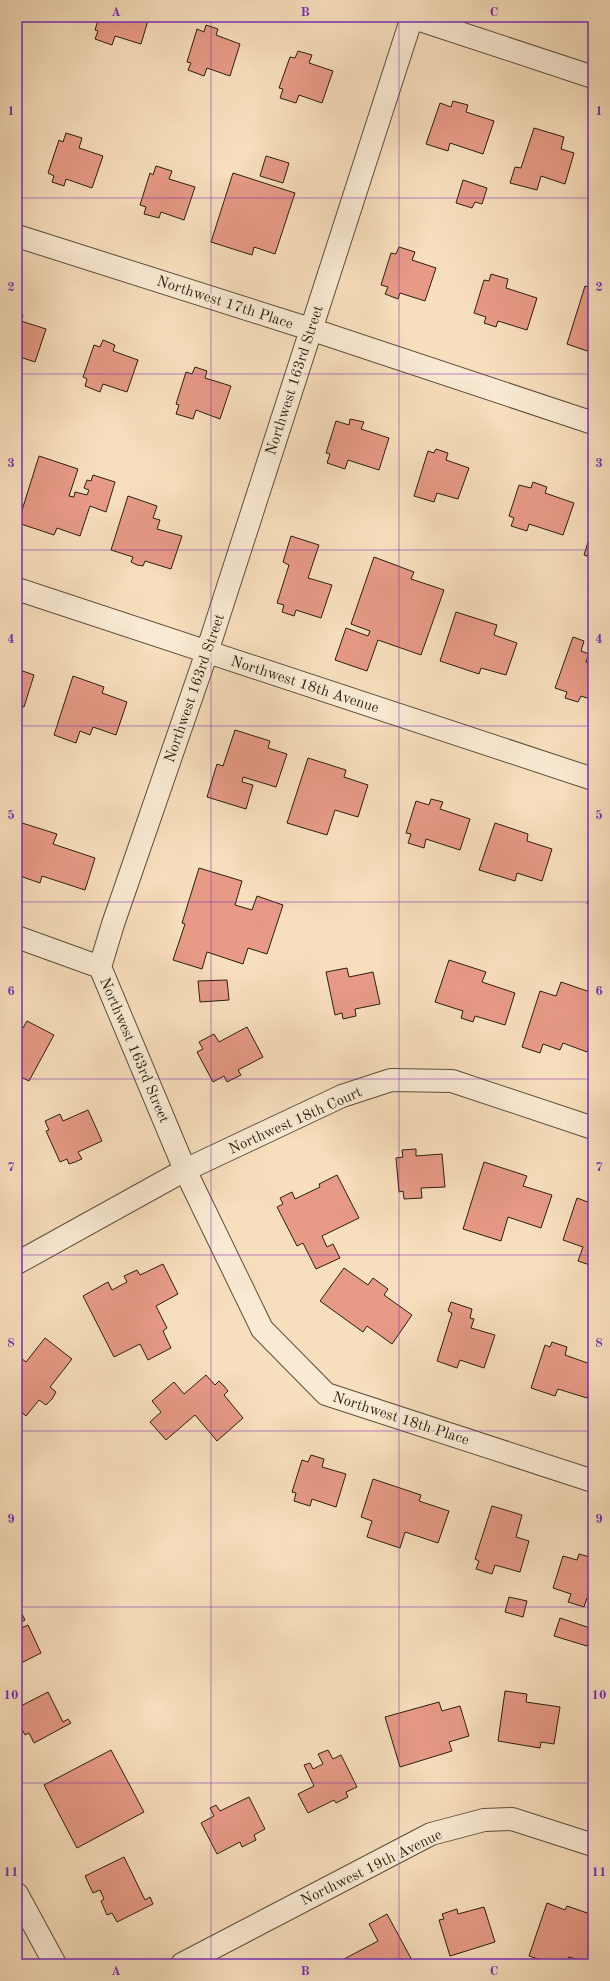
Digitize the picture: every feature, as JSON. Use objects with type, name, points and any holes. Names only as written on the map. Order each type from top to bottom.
[{"type":"street","points":[[412,17],[593,77]]},
{"type":"street","name":"Northwest 163rd Street","points":[[185,1170],[100,967],[113,924],[207,652],[310,329],[412,17]]},
{"type":"street","name":"Northwest 17th Place","points":[[17,236],[310,329],[593,423]]},
{"type":"street","name":"Northwest 18th Avenue","points":[[17,589],[593,779]]},
{"type":"street","points":[[17,937],[100,967]]},
{"type":"street","name":"Northwest 18th Court","points":[[185,1170],[342,1096],[391,1080],[452,1081],[593,1128]]},
{"type":"street","points":[[17,1264],[185,1170]]},
{"type":"street","name":"Northwest 18th Place","points":[[185,1170],[262,1329],[326,1394],[593,1481]]},
{"type":"street","name":"Northwest 19th Avenue","points":[[182,1964],[431,1834],[484,1820],[512,1819],[593,1845]]},
{"type":"street","points":[[17,1894],[55,1964]]},
{"type":"building","points":[[99,17],[149,17],[141,44],[115,36],[112,45],[95,39],[98,31],[95,30]]},
{"type":"building","points":[[206,25],[218,29],[216,35],[240,44],[230,76],[207,68],[204,76],[188,70],[191,63],[187,62],[197,29],[204,32]]},
{"type":"building","points":[[298,51],[312,55],[309,63],[333,71],[322,103],[299,95],[296,103],[280,98],[283,89],[279,88],[290,57],[295,58]]},
{"type":"building","points":[[453,101],[468,105],[466,112],[494,121],[483,154],[450,143],[448,151],[426,144],[440,103],[451,107]]},
{"type":"building","points":[[534,128],[564,137],[561,149],[574,153],[565,184],[541,176],[537,190],[510,183],[515,167],[521,168]]},
{"type":"building","points":[[66,133],[82,138],[79,148],[103,156],[92,188],[66,179],[64,186],[52,182],[54,176],[48,173],[59,140],[63,142]]},
{"type":"building","points":[[266,156],[289,163],[283,183],[260,176]]},
{"type":"building","points":[[156,166],[172,171],[169,179],[195,187],[184,220],[161,212],[159,218],[144,214],[146,207],[140,205],[150,173],[153,175]]},
{"type":"building","points":[[233,173],[295,193],[275,254],[254,247],[252,255],[211,242]]},
{"type":"building","points":[[463,180],[487,188],[482,204],[475,202],[472,208],[456,203]]},
{"type":"building","points":[[399,247],[415,252],[412,260],[436,268],[425,301],[400,293],[398,299],[385,294],[388,287],[381,285],[391,253],[396,254]]},
{"type":"building","points":[[491,274],[508,279],[506,288],[537,298],[527,330],[498,321],[496,327],[484,323],[486,317],[474,313],[484,280],[489,281]]},
{"type":"building","points":[[585,286],[593,288],[593,353],[567,344]]},
{"type":"building","points":[[17,313],[23,315],[21,321],[46,329],[35,362],[17,356]]},
{"type":"building","points":[[103,340],[115,345],[113,351],[138,360],[127,392],[103,384],[100,392],[85,386],[87,379],[83,377],[94,345],[100,347]]},
{"type":"building","points":[[195,367],[207,371],[205,378],[231,386],[220,419],[196,410],[193,419],[176,414],[179,405],[176,404],[186,372],[192,374]]},
{"type":"building","points":[[350,419],[364,422],[361,429],[389,438],[379,470],[348,460],[345,469],[327,463],[330,454],[326,453],[336,421],[349,425]]},
{"type":"building","points":[[436,449],[448,453],[446,460],[469,468],[458,499],[437,493],[434,502],[414,496],[428,451],[434,453]]},
{"type":"building","points":[[39,456],[78,469],[69,496],[74,497],[75,492],[87,495],[89,490],[84,488],[87,480],[91,481],[93,475],[115,482],[106,512],[90,506],[80,536],[57,528],[54,535],[18,523]]},
{"type":"building","points":[[533,482],[547,487],[545,493],[574,503],[563,535],[529,524],[527,531],[511,526],[514,518],[509,516],[519,485],[531,488]]},
{"type":"building","points":[[128,496],[157,506],[153,518],[160,520],[157,529],[182,536],[171,569],[145,561],[143,566],[137,565],[131,562],[133,557],[111,550]]},
{"type":"building","points":[[593,526],[593,558],[584,555]]},
{"type":"building","points":[[291,536],[319,545],[308,578],[332,585],[321,618],[296,610],[294,616],[282,612],[284,605],[277,603],[289,565],[283,562]]},
{"type":"building","points":[[374,557],[414,572],[411,579],[444,590],[421,655],[378,640],[367,671],[335,660],[346,628],[368,636],[370,631],[351,624]]},
{"type":"building","points":[[456,612],[497,625],[494,635],[517,643],[506,675],[481,668],[479,674],[440,661]]},
{"type":"building","points":[[573,637],[584,641],[581,651],[589,654],[586,662],[593,665],[593,700],[581,696],[578,702],[565,698],[567,692],[555,688]]},
{"type":"building","points":[[17,669],[34,675],[24,707],[17,705]]},
{"type":"building","points":[[73,676],[104,687],[102,693],[127,702],[116,735],[93,727],[90,735],[80,731],[76,743],[54,735]]},
{"type":"building","points":[[235,730],[270,741],[268,748],[287,754],[276,787],[243,777],[242,782],[253,785],[246,809],[207,797],[217,764],[223,766]]},
{"type":"building","points":[[308,758],[346,770],[344,777],[368,785],[358,817],[335,810],[327,835],[287,823]]},
{"type":"building","points":[[431,799],[443,802],[440,809],[470,819],[460,850],[426,839],[424,848],[408,843],[411,834],[406,833],[416,801],[429,805]]},
{"type":"building","points":[[22,823],[57,834],[53,844],[95,858],[85,890],[42,876],[40,883],[17,875],[17,837]]},
{"type":"building","points":[[495,823],[528,834],[527,841],[552,849],[542,881],[517,873],[515,881],[479,870]]},
{"type":"building","points":[[199,868],[242,881],[235,905],[252,910],[257,896],[283,905],[267,954],[248,948],[243,964],[207,952],[202,969],[173,960],[185,924],[182,923]]},
{"type":"building","points":[[593,885],[593,907],[587,904]]},
{"type":"building","points":[[449,960],[486,972],[482,982],[515,993],[505,1025],[475,1016],[473,1022],[461,1018],[463,1011],[435,1002]]},
{"type":"building","points":[[347,968],[349,977],[373,972],[380,1004],[355,1009],[356,1016],[343,1019],[342,1013],[335,1015],[326,972]]},
{"type":"building","points":[[227,980],[229,1000],[200,1002],[198,981]]},
{"type":"building","points":[[561,982],[593,993],[593,1036],[587,1052],[563,1043],[560,1050],[543,1044],[540,1053],[522,1047],[540,991],[556,996]]},
{"type":"building","points":[[27,1021],[54,1035],[29,1081],[17,1075],[17,1025],[23,1028]]},
{"type":"building","points":[[247,1027],[263,1057],[238,1070],[241,1075],[227,1082],[224,1076],[213,1082],[197,1052],[203,1049],[199,1042],[214,1034],[219,1042]]},
{"type":"building","points":[[88,1110],[102,1141],[78,1152],[82,1159],[69,1164],[67,1159],[60,1162],[46,1131],[49,1130],[45,1121],[60,1114],[63,1121]]},
{"type":"building","points":[[416,1149],[416,1156],[442,1154],[445,1187],[421,1188],[422,1198],[404,1199],[403,1191],[399,1192],[396,1158],[403,1157],[402,1150]]},
{"type":"building","points":[[484,1162],[527,1176],[523,1186],[552,1195],[541,1228],[508,1217],[501,1241],[463,1229]]},
{"type":"building","points":[[337,1175],[359,1218],[322,1236],[327,1247],[333,1244],[340,1258],[316,1269],[303,1243],[297,1246],[277,1207],[283,1204],[280,1198],[292,1192],[295,1199],[320,1187],[319,1184]]},
{"type":"building","points":[[577,1198],[593,1204],[593,1266],[578,1261],[583,1247],[563,1240]]},
{"type":"building","points":[[163,1264],[178,1294],[156,1306],[167,1328],[163,1331],[171,1348],[148,1360],[140,1344],[114,1357],[83,1296],[108,1282],[112,1290],[127,1282],[124,1276],[137,1270],[140,1275]]},
{"type":"building","points":[[344,1268],[368,1285],[373,1278],[388,1289],[384,1295],[412,1315],[392,1344],[367,1326],[363,1332],[320,1301]]},
{"type":"building","points":[[451,1302],[472,1309],[470,1318],[474,1319],[471,1328],[495,1335],[484,1368],[460,1360],[457,1368],[437,1361],[452,1313],[448,1311]]},
{"type":"building","points":[[45,1338],[72,1359],[50,1387],[56,1392],[52,1399],[46,1405],[39,1400],[26,1416],[17,1408],[17,1374],[19,1370],[17,1369],[17,1363],[21,1358],[26,1362]]},
{"type":"building","points":[[552,1342],[567,1347],[565,1355],[593,1365],[593,1380],[587,1398],[558,1389],[555,1396],[531,1388],[545,1345],[550,1347]]},
{"type":"building","points":[[206,1375],[215,1385],[219,1381],[224,1386],[228,1391],[224,1395],[243,1418],[217,1441],[195,1415],[166,1440],[150,1422],[161,1412],[152,1401],[174,1382],[184,1394]]},
{"type":"building","points":[[311,1455],[324,1459],[322,1467],[346,1474],[336,1507],[312,1499],[310,1506],[294,1501],[296,1493],[292,1492],[302,1460],[308,1462]]},
{"type":"building","points":[[373,1479],[421,1495],[419,1501],[449,1511],[438,1543],[405,1532],[400,1548],[367,1537],[372,1521],[361,1517]]},
{"type":"building","points":[[492,1506],[522,1515],[516,1537],[529,1541],[520,1572],[495,1565],[492,1574],[476,1569],[479,1561],[475,1559]]},
{"type":"building","points":[[579,1554],[593,1558],[593,1600],[587,1598],[584,1607],[568,1602],[571,1594],[553,1588],[563,1556],[577,1560]]},
{"type":"building","points":[[509,1597],[527,1601],[523,1617],[505,1612]]},
{"type":"building","points":[[17,1604],[25,1620],[17,1624]]},
{"type":"building","points":[[560,1618],[593,1629],[587,1646],[554,1636]]},
{"type":"building","points":[[28,1625],[41,1653],[17,1665],[17,1630]]},
{"type":"building","points":[[505,1691],[527,1694],[526,1702],[560,1707],[554,1744],[541,1742],[540,1748],[498,1741]]},
{"type":"building","points":[[48,1692],[63,1722],[68,1719],[71,1723],[34,1743],[29,1733],[25,1735],[18,1722],[22,1720],[17,1708]]},
{"type":"building","points":[[439,1702],[442,1711],[460,1706],[469,1736],[449,1742],[452,1751],[400,1767],[385,1717]]},
{"type":"building","points":[[111,1750],[144,1812],[77,1848],[44,1785]]},
{"type":"building","points":[[328,1750],[333,1759],[341,1755],[357,1787],[346,1792],[348,1797],[336,1803],[334,1800],[308,1813],[298,1794],[314,1786],[304,1765],[310,1763],[313,1769],[323,1764],[318,1754]]},
{"type":"building","points":[[249,1797],[265,1829],[254,1835],[256,1840],[242,1847],[240,1842],[217,1854],[201,1823],[214,1816],[210,1808],[216,1805],[220,1811]]},
{"type":"building","points":[[124,1857],[145,1900],[150,1897],[153,1904],[117,1922],[112,1913],[107,1915],[101,1901],[104,1899],[100,1890],[93,1893],[85,1876]]},
{"type":"building","points":[[547,1903],[565,1910],[567,1906],[593,1915],[593,1964],[569,1957],[567,1964],[553,1964],[529,1956]]},
{"type":"building","points":[[484,1907],[495,1942],[450,1956],[439,1920],[444,1919],[442,1914],[457,1909],[458,1914]]},
{"type":"building","points":[[387,1914],[414,1964],[347,1964],[344,1959],[378,1941],[369,1924]]}]
